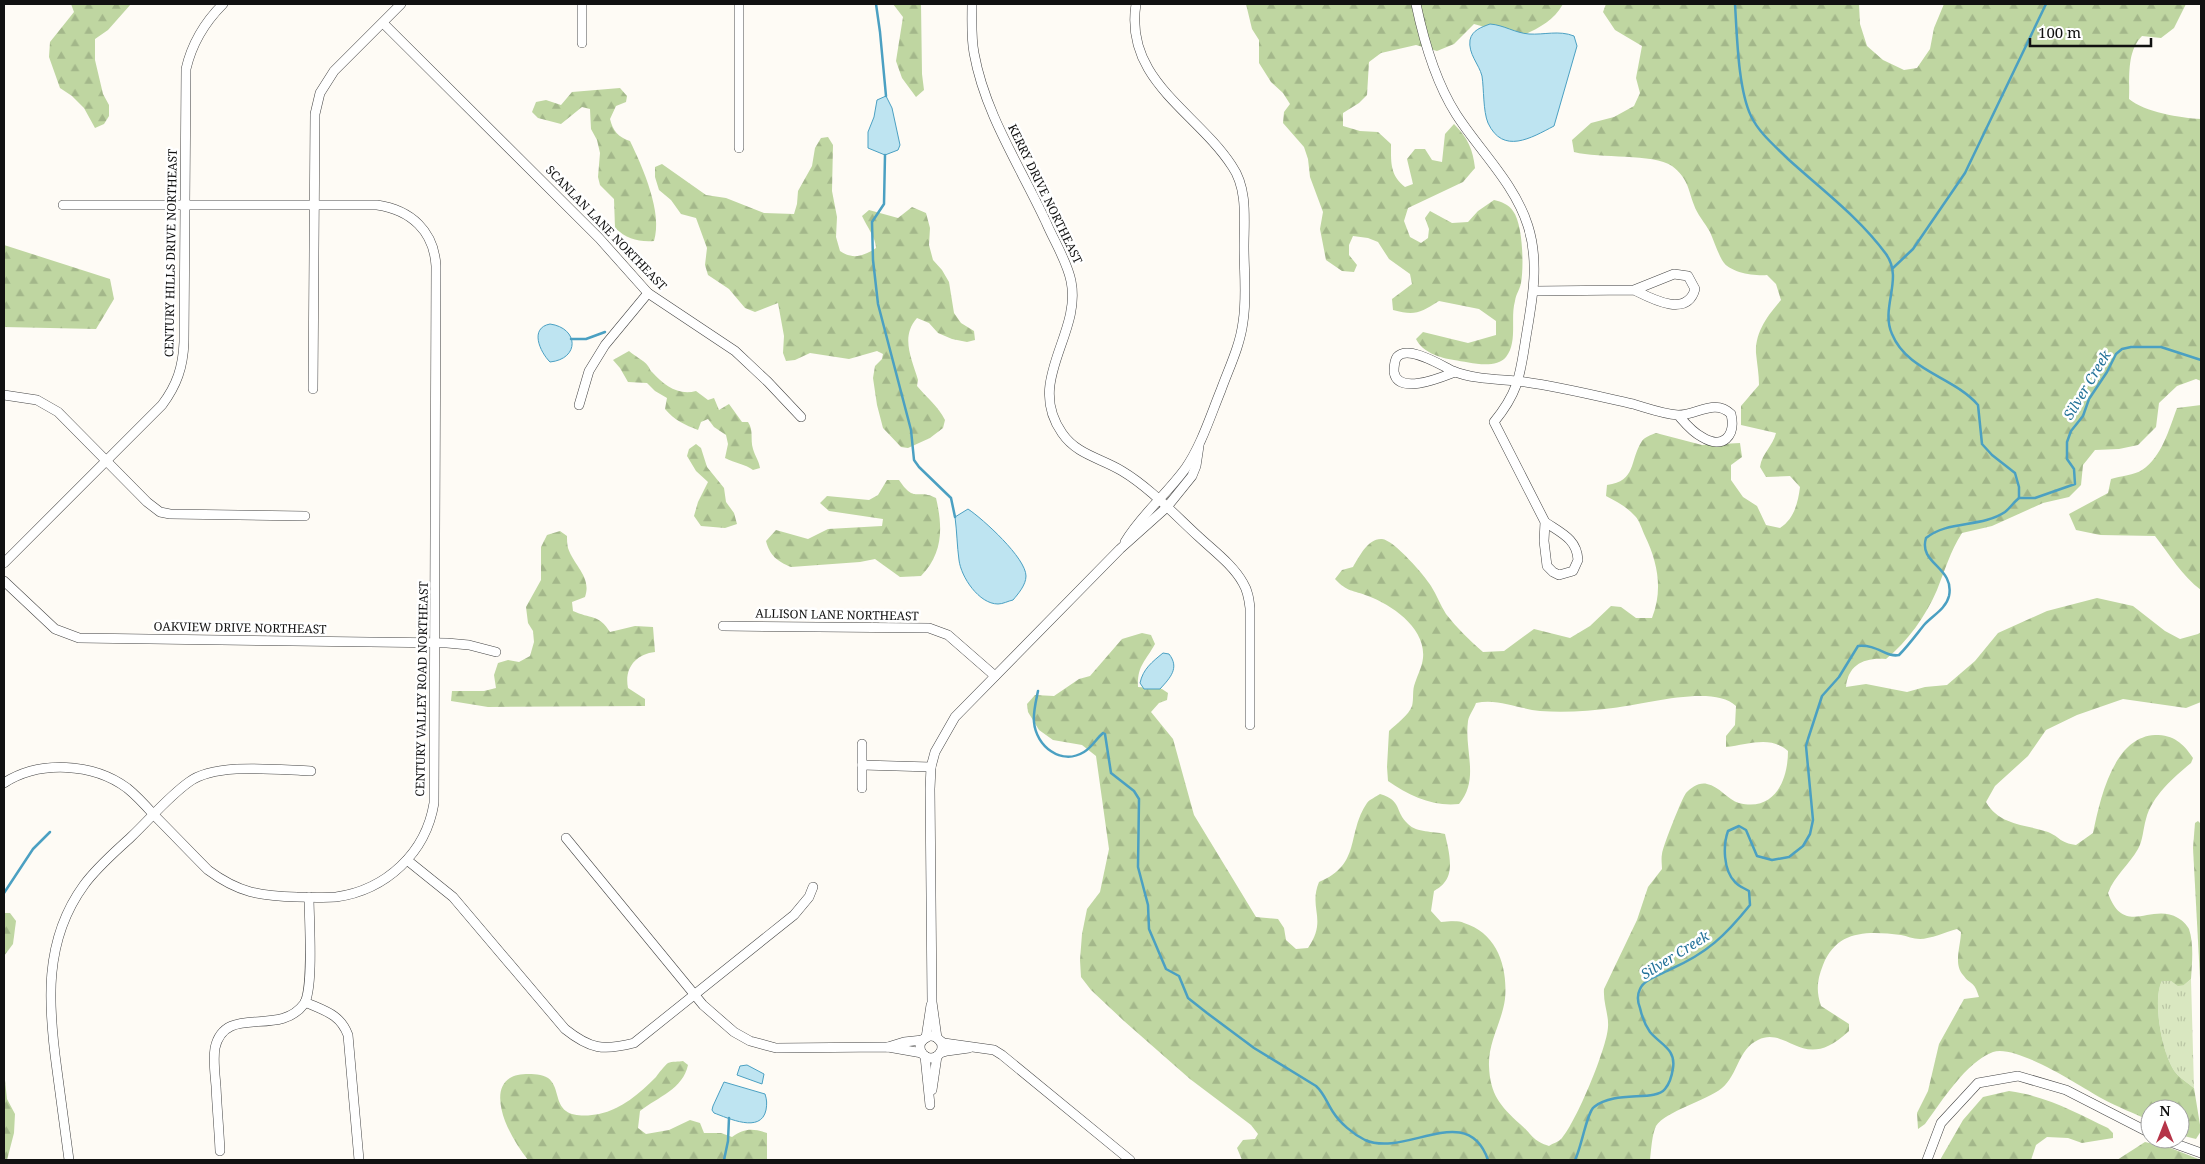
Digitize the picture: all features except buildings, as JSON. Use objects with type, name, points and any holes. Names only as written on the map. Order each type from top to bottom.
[{"type":"street","name":"CENTURY HILLS DRIVE NORTHEAST","points":[[4,563],[162,405],[171,393],[180,373],[184,342],[186,69],[189,55],[201,30],[223,4]]},
{"type":"street","points":[[314,389],[315,114],[320,93],[334,71],[401,4]]},
{"type":"street","points":[[582,4],[582,43]]},
{"type":"street","points":[[739,4],[739,148]]},
{"type":"street","name":"KERRY DRIVE NORTHEAST","points":[[972,4],[974,51],[990,109],[1040,209],[1071,282],[1073,303],[1066,333],[1050,379],[1052,411],[1055,421],[1062,434],[1087,456],[1124,472],[1160,500],[1228,564],[1246,589],[1250,608],[1250,724]]},
{"type":"street","points":[[1120,548],[1134,527],[1182,474],[1199,446],[1239,342],[1244,314],[1243,198],[1240,184],[1233,167],[1161,88],[1145,64],[1136,41],[1134,22],[1136,4]]},
{"type":"street","points":[[1416,4],[1427,46],[1444,94],[1456,115],[1508,186],[1523,212],[1532,243],[1534,291],[1519,381],[1509,403],[1494,422],[1545,522],[1568,537],[1574,544],[1578,560],[1573,571],[1559,574],[1553,572],[1547,566],[1544,541],[1545,522]]},
{"type":"street","name":"SCANLAN LANE NORTHEAST","points":[[383,23],[599,238],[648,293],[735,351],[800,417]]},
{"type":"street","name":"CENTURY VALLEY ROAD NORTHEAST","points":[[4,783],[22,774],[50,768],[102,774],[125,787],[208,870],[232,886],[253,894],[268,896],[334,897],[360,891],[385,879],[407,860],[428,827],[434,803],[436,266],[434,248],[423,228],[400,210],[377,205],[63,205]]},
{"type":"street","points":[[1534,291],[1634,290],[1674,274],[1688,276],[1695,289],[1689,301],[1675,305],[1653,299],[1634,290]]},
{"type":"street","points":[[579,405],[590,371],[605,345],[648,293]]},
{"type":"street","points":[[1455,372],[1427,382],[1408,383],[1401,382],[1396,377],[1394,364],[1401,354],[1413,353],[1455,372],[1558,386],[1678,415],[1712,406],[1720,407],[1731,414],[1733,429],[1730,436],[1724,440],[1711,441],[1688,427],[1678,415]]},
{"type":"street","points":[[4,395],[26,397],[47,405],[58,412],[147,502],[160,512],[170,514],[305,516]]},
{"type":"street","points":[[932,1002],[921,1045],[924,1054],[930,1100],[942,1046],[938,1039],[932,1002],[931,767],[935,752],[955,717],[1120,548],[1167,507],[1192,476],[1196,466],[1199,446]]},
{"type":"street","name":"OAKVIEW DRIVE NORTHEAST","points":[[4,581],[55,629],[79,638],[436,643],[469,645],[496,652]]},
{"type":"street","name":"ALLISON LANE NORTHEAST","points":[[723,626],[929,628],[948,634],[995,676]]},
{"type":"street","points":[[862,744],[862,788]]},
{"type":"street","points":[[862,766],[931,767]]},
{"type":"street","points":[[69,1160],[50,1021],[50,984],[55,947],[66,916],[84,885],[97,870],[189,782],[208,773],[228,770],[311,771]]},
{"type":"street","points":[[566,838],[695,995],[722,1023],[734,1032],[759,1043],[790,1049],[888,1047],[924,1054],[930,1058],[947,1050],[972,1047]]},
{"type":"street","points":[[407,860],[453,897],[565,1028],[582,1042],[596,1047],[613,1048],[634,1043],[794,914],[809,897],[813,887]]},
{"type":"street","points":[[220,1151],[214,1062],[218,1038],[234,1024],[278,1021],[290,1017],[305,1002],[309,984],[309,897]]},
{"type":"street","points":[[305,1002],[337,1017],[344,1024],[348,1035],[359,1160]]},
{"type":"street","points":[[888,1047],[904,1042],[938,1039],[944,1043],[962,1044],[994,1050],[1130,1160]]},
{"type":"street","points":[[1927,1160],[1941,1123],[1978,1083],[2018,1076],[2066,1090],[2140,1128]]},
{"type":"green space","points":[[71,4],[131,4],[108,30],[95,39],[95,60],[103,94],[109,105],[109,116],[104,124],[95,128],[84,108],[72,96],[60,88],[49,57],[50,42],[74,12]]},
{"type":"green space","points":[[893,4],[921,4],[924,90],[916,97],[902,78],[896,61],[903,17]]},
{"type":"green space","points":[[1246,4],[1563,4],[1550,20],[1520,37],[1474,24],[1454,44],[1437,51],[1416,45],[1381,53],[1369,62],[1367,95],[1359,103],[1343,113],[1343,126],[1360,131],[1378,132],[1391,144],[1392,168],[1396,178],[1405,187],[1413,184],[1407,159],[1415,149],[1425,149],[1432,160],[1442,162],[1445,134],[1454,124],[1466,139],[1473,156],[1475,168],[1463,182],[1408,208],[1404,221],[1410,237],[1421,243],[1428,238],[1429,229],[1425,218],[1430,211],[1452,223],[1468,222],[1478,211],[1494,200],[1505,204],[1513,211],[1521,235],[1522,276],[1514,308],[1512,344],[1510,351],[1501,361],[1481,364],[1449,359],[1437,356],[1422,347],[1416,339],[1423,332],[1468,343],[1496,335],[1496,321],[1479,309],[1439,301],[1427,308],[1412,313],[1393,310],[1392,299],[1412,284],[1410,274],[1389,259],[1378,242],[1368,238],[1353,236],[1349,245],[1349,255],[1357,265],[1354,272],[1342,271],[1326,260],[1320,229],[1323,212],[1310,177],[1308,159],[1304,147],[1283,123],[1284,112],[1290,104],[1283,93],[1271,82],[1259,63],[1259,40],[1252,29]]},
{"type":"green space","points":[[1606,4],[1859,4],[1860,24],[1867,46],[1883,60],[1904,70],[1917,68],[1930,49],[1934,28],[1944,4],[2186,4],[2174,28],[2161,38],[2142,36],[2137,42],[2131,58],[2129,99],[2153,111],[2173,116],[2201,119],[2201,381],[2196,379],[2177,386],[2159,403],[2156,427],[2138,445],[2119,449],[2095,450],[2083,465],[2081,485],[2069,497],[2043,503],[1992,526],[1962,533],[1951,554],[1933,600],[1915,628],[1886,659],[1871,659],[1864,661],[1854,668],[1847,679],[1846,687],[1866,684],[1907,692],[1925,687],[1947,685],[1975,661],[1998,633],[2047,611],[2097,598],[2133,606],[2165,631],[2180,639],[2201,632],[2201,702],[2186,708],[2123,699],[2077,715],[2046,730],[2028,756],[1995,786],[1986,802],[1998,816],[2006,820],[2048,832],[2063,841],[2076,845],[2093,833],[2105,788],[2119,758],[2141,738],[2155,735],[2168,736],[2186,748],[2193,758],[2191,763],[2170,781],[2158,795],[2146,819],[2138,849],[2114,881],[2108,893],[2114,906],[2122,914],[2139,916],[2168,914],[2180,919],[2189,929],[2192,947],[2191,979],[2184,985],[2178,986],[2171,981],[2162,981],[2159,989],[2158,1014],[2166,1054],[2171,1065],[2178,1075],[2194,1088],[2201,1131],[2196,1139],[2190,1138],[2190,1099],[2140,1099],[2140,1116],[2107,1101],[2032,1060],[2003,1051],[1993,1052],[1973,1064],[1955,1083],[1925,1124],[1918,1129],[1917,1113],[1928,1091],[1939,1044],[1964,999],[1979,997],[1974,985],[1960,971],[1958,965],[1961,932],[1957,929],[1924,939],[1876,933],[1854,935],[1836,945],[1829,953],[1821,970],[1818,981],[1818,995],[1821,1006],[1849,1024],[1849,1031],[1833,1043],[1820,1049],[1808,1049],[1778,1038],[1769,1037],[1751,1044],[1746,1049],[1732,1076],[1722,1088],[1668,1116],[1656,1126],[1650,1160],[1242,1160],[1237,1148],[1243,1140],[1255,1139],[1258,1134],[1251,1125],[1190,1079],[1124,1021],[1091,990],[1081,977],[1082,934],[1087,909],[1100,892],[1109,849],[1096,756],[1082,745],[1053,740],[1039,730],[1028,712],[1027,704],[1035,695],[1054,696],[1079,679],[1090,676],[1122,639],[1142,633],[1151,635],[1155,644],[1140,669],[1138,687],[1162,689],[1168,693],[1167,700],[1159,703],[1151,712],[1173,739],[1194,815],[1256,917],[1278,919],[1284,928],[1286,940],[1296,949],[1308,948],[1314,938],[1317,929],[1315,900],[1319,882],[1333,875],[1348,857],[1361,815],[1370,800],[1380,794],[1387,797],[1395,803],[1401,815],[1412,827],[1445,834],[1450,859],[1449,872],[1443,884],[1434,891],[1431,911],[1441,922],[1464,923],[1475,928],[1485,935],[1498,953],[1504,975],[1505,999],[1489,1057],[1491,1084],[1497,1099],[1507,1111],[1536,1139],[1549,1146],[1561,1139],[1568,1129],[1597,1067],[1608,1027],[1604,989],[1637,920],[1648,887],[1662,869],[1663,849],[1686,793],[1693,787],[1707,784],[1716,787],[1739,803],[1751,805],[1762,803],[1770,798],[1782,783],[1788,751],[1781,746],[1774,743],[1758,742],[1726,747],[1726,736],[1735,725],[1736,706],[1725,700],[1695,696],[1613,708],[1568,712],[1540,711],[1500,703],[1484,702],[1476,703],[1469,719],[1467,732],[1470,764],[1469,785],[1459,804],[1440,804],[1413,796],[1388,781],[1387,767],[1389,731],[1405,716],[1412,706],[1414,686],[1423,658],[1419,637],[1406,619],[1387,605],[1347,589],[1335,579],[1342,570],[1353,567],[1361,553],[1372,542],[1382,539],[1387,541],[1394,545],[1416,567],[1431,586],[1446,614],[1463,634],[1483,652],[1504,651],[1534,629],[1570,638],[1590,626],[1611,606],[1621,607],[1636,618],[1652,618],[1658,587],[1658,577],[1653,556],[1640,523],[1635,516],[1625,507],[1606,496],[1607,485],[1617,483],[1628,475],[1642,441],[1656,433],[1702,445],[1740,443],[1742,457],[1731,465],[1731,480],[1743,497],[1757,506],[1766,525],[1780,528],[1789,520],[1795,510],[1800,487],[1790,476],[1766,477],[1760,467],[1776,433],[1741,425],[1741,406],[1759,385],[1756,345],[1760,331],[1781,300],[1776,284],[1767,275],[1742,273],[1725,264],[1720,257],[1710,232],[1695,208],[1684,179],[1672,166],[1652,159],[1574,152],[1572,140],[1591,123],[1614,117],[1634,106],[1640,93],[1636,78],[1642,46],[1615,30],[1603,12]]},
{"type":"green space","points":[[620,88],[627,96],[626,102],[616,106],[610,119],[617,133],[622,138],[630,141],[646,177],[656,217],[654,241],[633,239],[615,228],[614,199],[600,185],[598,177],[600,153],[597,140],[591,129],[590,109],[582,107],[561,124],[538,118],[532,112],[536,102],[546,100],[561,105],[572,92]]},
{"type":"green space","points":[[828,137],[833,145],[832,191],[837,217],[836,237],[840,251],[845,254],[858,256],[876,248],[873,236],[862,216],[869,210],[898,218],[912,207],[926,213],[930,228],[929,245],[933,260],[949,282],[954,313],[961,323],[974,331],[975,340],[967,342],[952,339],[938,333],[929,323],[917,318],[912,325],[908,340],[918,380],[917,386],[936,406],[945,420],[943,428],[930,438],[908,448],[901,447],[883,428],[873,378],[875,366],[882,359],[883,354],[877,351],[849,359],[810,353],[795,360],[786,361],[783,353],[784,336],[778,303],[755,312],[745,308],[729,289],[708,275],[705,265],[707,248],[696,218],[681,214],[671,200],[659,190],[655,177],[655,167],[662,164],[706,195],[726,198],[764,213],[794,214],[798,191],[812,166],[815,148],[821,138]]},
{"type":"green space","points":[[4,245],[110,279],[114,299],[96,329],[4,327]]},
{"type":"green space","points":[[629,351],[644,362],[666,385],[677,391],[696,391],[708,400],[714,398],[719,410],[729,404],[742,422],[748,422],[750,425],[753,449],[760,468],[753,470],[725,458],[728,444],[726,435],[714,427],[708,419],[701,422],[698,430],[689,426],[668,413],[665,409],[667,398],[655,391],[647,383],[628,382],[613,360]]},
{"type":"green space","points":[[2201,405],[2201,590],[2182,572],[2155,536],[2100,535],[2076,530],[2069,514],[2108,493],[2111,479],[2135,473],[2149,464],[2155,458],[2164,442],[2177,408]]},
{"type":"green space","points":[[696,444],[701,448],[707,467],[724,488],[726,502],[734,513],[737,524],[725,528],[701,526],[694,516],[698,502],[708,482],[696,471],[687,456],[689,449]]},
{"type":"green space","points":[[887,480],[899,480],[913,494],[930,495],[936,498],[940,520],[939,540],[934,558],[921,576],[900,577],[875,559],[860,562],[791,567],[778,560],[770,551],[766,541],[776,530],[808,539],[828,529],[882,526],[883,519],[829,511],[820,503],[827,496],[869,500],[878,495]]},
{"type":"green space","points":[[560,531],[567,536],[568,548],[586,583],[585,597],[572,602],[573,611],[602,622],[610,632],[635,626],[653,627],[655,652],[642,656],[633,663],[627,681],[628,688],[645,699],[645,706],[488,707],[451,701],[452,691],[484,691],[496,688],[494,675],[498,663],[508,660],[519,662],[530,656],[534,642],[533,631],[528,623],[526,607],[541,580],[541,547],[547,535]]},
{"type":"green space","points":[[2198,821],[2201,824],[2201,997],[2193,848],[2195,823]]},
{"type":"green space","points":[[4,913],[10,913],[16,921],[13,944],[4,956]]},
{"type":"green space","points":[[2191,979],[2194,1088],[2178,1075],[2171,1065],[2166,1054],[2158,1014],[2159,989],[2162,981],[2171,981],[2184,985]]},
{"type":"green space","points":[[683,1061],[688,1065],[681,1080],[669,1092],[640,1111],[638,1128],[646,1134],[669,1130],[690,1120],[700,1123],[704,1133],[721,1133],[732,1137],[745,1130],[762,1131],[767,1133],[767,1160],[528,1160],[513,1137],[502,1113],[501,1090],[509,1079],[516,1075],[532,1074],[548,1078],[554,1085],[560,1104],[566,1111],[577,1115],[591,1115],[607,1112],[623,1105],[656,1077],[668,1063]]},
{"type":"green space","points":[[4,1071],[7,1099],[15,1114],[14,1133],[7,1160],[4,1160]]},
{"type":"green space","points":[[2009,1091],[2023,1093],[2072,1111],[2108,1128],[2113,1133],[2113,1138],[2082,1143],[2068,1138],[2047,1137],[2036,1145],[2031,1160],[1940,1160],[1963,1120],[1983,1097]]},
{"type":"green space","points":[[2140,1145],[2140,1149],[2173,1149],[2201,1160],[2117,1160]]},
{"type":"water","points":[[1490,24],[1524,33],[1557,33],[1574,36],[1577,46],[1554,126],[1527,139],[1509,141],[1501,139],[1494,133],[1486,118],[1482,76],[1472,54],[1470,40],[1475,31]]},
{"type":"water","points":[[886,96],[892,108],[900,145],[898,150],[885,155],[868,148],[868,132],[874,117],[877,100]]},
{"type":"water","points":[[550,324],[566,331],[571,337],[572,343],[571,350],[567,355],[560,360],[550,362],[540,347],[538,335],[544,326]]},
{"type":"water","points":[[968,509],[1003,540],[1024,568],[1025,583],[1013,600],[998,604],[984,600],[972,588],[963,574],[959,560],[955,517]]},
{"type":"water","points":[[1163,653],[1169,654],[1172,659],[1174,668],[1172,673],[1160,689],[1144,689],[1140,683],[1143,674]]},
{"type":"water","points":[[747,1065],[764,1074],[762,1084],[737,1075],[740,1066]]},
{"type":"water","points":[[724,1082],[765,1094],[767,1106],[763,1117],[751,1123],[735,1121],[714,1113],[712,1110],[713,1106]]},
{"type":"waterway","points":[[876,4],[886,96]]},
{"type":"waterway","points":[[1735,4],[1743,91],[1754,122],[1788,159],[1852,216],[1886,254],[1893,273],[1889,324],[1899,347],[1908,357],[1957,387],[1978,405],[1982,444],[1992,455],[2015,473],[2019,487],[2019,498]]},
{"type":"waterway","points":[[1893,268],[1913,249],[1965,173],[2046,4]]},
{"type":"waterway","points":[[885,155],[884,204],[872,222],[873,260],[878,304],[911,430],[914,460],[951,498],[955,517]]},
{"type":"waterway","points":[[571,339],[586,339],[605,332]]},
{"type":"waterway","name":"Silver Creek","points":[[1575,1160],[1591,1110],[1594,1107],[1613,1099],[1660,1093],[1669,1082],[1673,1068],[1672,1056],[1647,1027],[1639,1004],[1638,994],[1645,982],[1695,957],[1715,943],[1750,905],[1749,891],[1739,886],[1728,871],[1725,857],[1725,843],[1728,831],[1739,826],[1746,830],[1757,856],[1772,860],[1789,857],[1803,846],[1810,834],[1813,820],[1806,746],[1822,696],[1839,677],[1858,646],[1871,647],[1890,655],[1899,655],[1924,625],[1942,609],[1947,601],[1949,596],[1947,578],[1927,554],[1925,547],[1926,538],[1944,529],[1996,517],[2005,512],[2019,498],[2035,498],[2075,484],[2074,469],[2067,459],[2067,442],[2071,431],[2083,416],[2089,399],[2107,372],[2116,354],[2122,349],[2131,347],[2161,347],[2201,360]]},
{"type":"waterway","points":[[1038,691],[1034,710],[1034,722],[1039,739],[1045,746],[1059,755],[1075,756],[1087,750],[1103,733],[1105,734],[1111,773],[1134,791],[1139,799],[1138,867],[1148,905],[1149,929],[1166,969],[1179,976],[1188,998],[1254,1048],[1316,1086],[1339,1120],[1365,1140],[1381,1144],[1434,1134],[1451,1132],[1466,1134],[1478,1143],[1488,1160]]},
{"type":"waterway","points":[[4,893],[33,849],[50,832]]},
{"type":"waterway","points":[[724,1160],[728,1141],[729,1118]]}]
